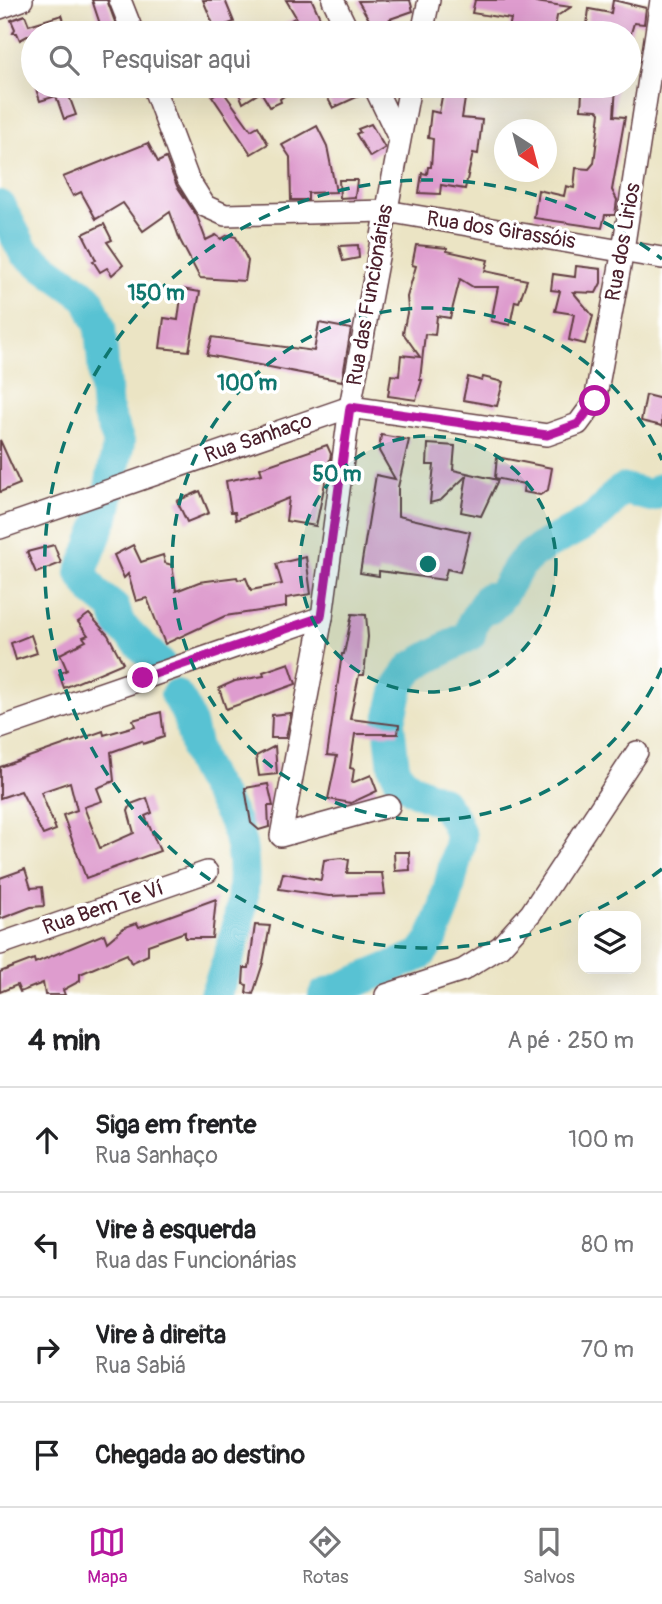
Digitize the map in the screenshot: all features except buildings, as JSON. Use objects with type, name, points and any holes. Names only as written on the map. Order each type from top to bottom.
[{"type":"street","points":[[0,8],[22,0]]},
{"type":"street","points":[[120,0],[128,21]]},
{"type":"street","points":[[333,0],[343,21]]},
{"type":"street","points":[[425,21],[429,0]]},
{"type":"street","name":"Rua dos Lirios","points":[[595,401],[623,250],[661,0]]},
{"type":"street","name":"Rua dos Girassóis","points":[[157,98],[188,179],[205,206],[226,215],[386,211],[662,258]]},
{"type":"street","points":[[380,98],[398,136]]},
{"type":"street","name":"Rua das Funcionárias","points":[[389,806],[281,836],[321,617],[350,407],[407,98]]},
{"type":"street","name":"Rua Sanhaço","points":[[0,528],[89,495],[350,407],[547,435],[578,424],[595,401]]},
{"type":"street","points":[[0,728],[321,617]]},
{"type":"street","points":[[386,995],[463,970],[500,947],[531,914],[637,752]]},
{"type":"street","name":"Rua Bem Te Ví","points":[[0,944],[207,873]]},
{"type":"waterway","points":[[0,206],[24,252],[88,298],[100,327],[107,412],[119,442],[105,512],[81,573],[95,593],[114,608],[120,625],[160,664]]},
{"type":"waterway","points":[[324,995],[420,955],[432,939],[444,909],[461,837],[454,819],[442,802],[413,789],[400,779],[394,767],[389,724],[399,685],[412,667],[470,635],[473,622],[488,598],[490,608],[520,566],[534,553],[584,525],[624,489],[651,496],[662,488]]},
{"type":"waterway","points":[[176,695],[188,717],[201,764],[234,822],[243,864],[241,909],[230,954],[215,995]]},
{"type":"route","points":[[143,678],[321,617],[350,407],[547,435],[578,424],[595,401]]}]
